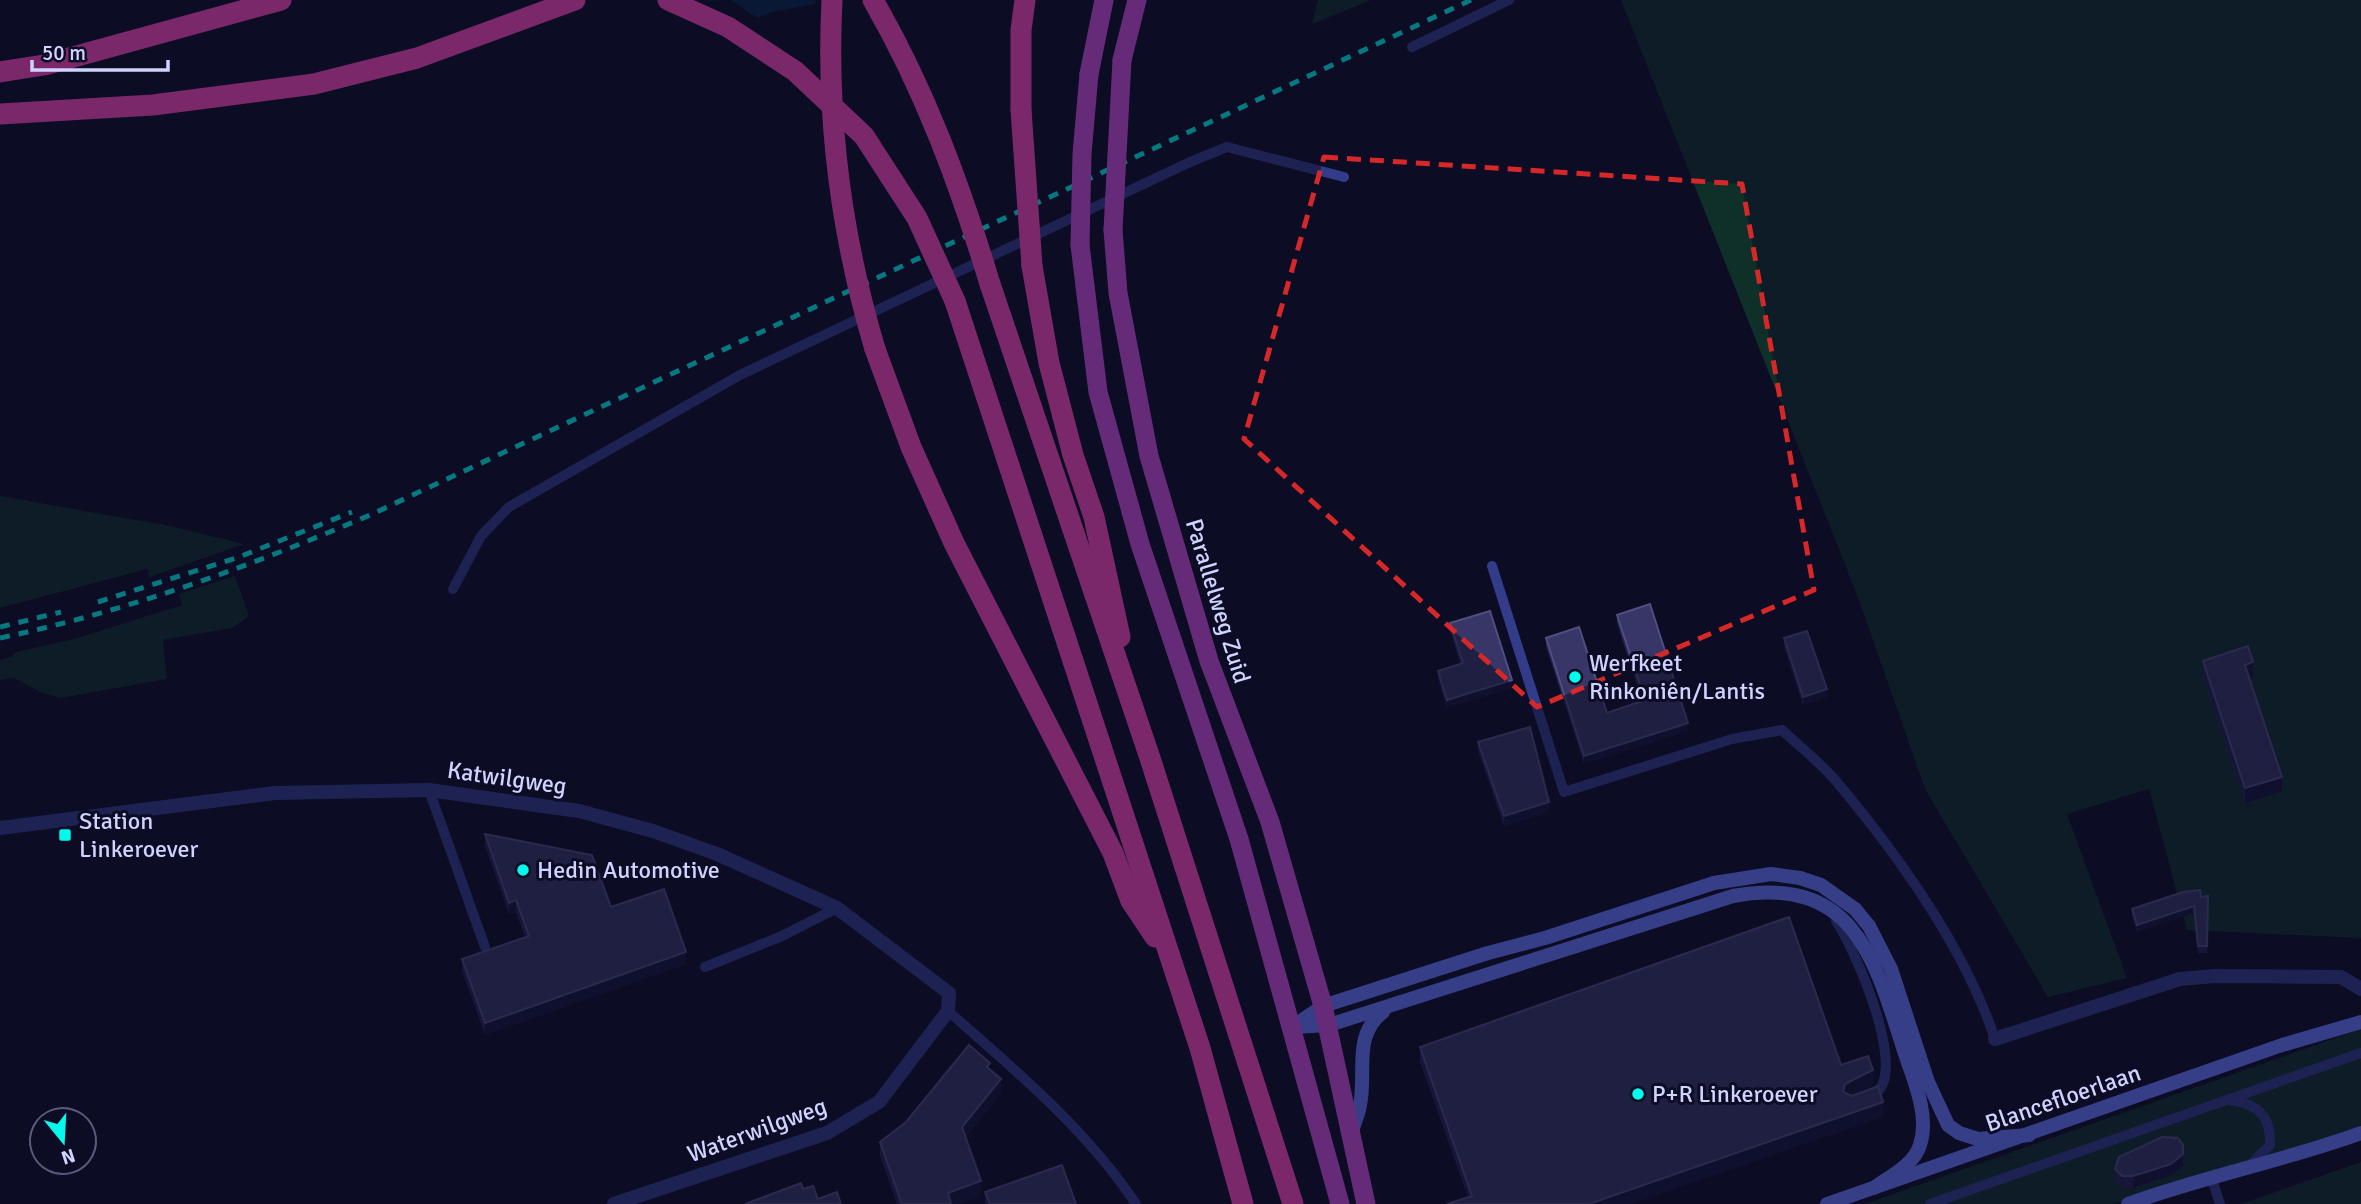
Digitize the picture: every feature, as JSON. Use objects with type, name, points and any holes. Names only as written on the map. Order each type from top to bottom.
[{"type":"highway","points":[[0,72],[44,65],[281,0]]},
{"type":"highway","points":[[0,114],[153,105],[314,84],[417,58],[575,0]]},
{"type":"highway","points":[[668,0],[728,27],[795,71],[864,136],[918,218],[956,301],[1200,1048],[1243,1204]]},
{"type":"highway","points":[[832,0],[829,67],[835,159],[848,243],[875,349],[911,447],[954,543],[1113,853],[1131,901],[1171,960]]},
{"type":"highway","points":[[873,0],[899,44],[932,116],[965,203],[1150,758],[1293,1204]]},
{"type":"highway","points":[[1025,0],[1021,30],[1021,110],[1032,266],[1049,363],[1073,455],[1094,517],[1150,758]]},
{"type":"highway","points":[[1104,0],[1090,74],[1082,154],[1080,245],[1098,392],[1140,544],[1239,839],[1340,1204]]},
{"type":"highway","name":"Parallelweg Zuid","points":[[1137,0],[1122,60],[1113,230],[1118,293],[1149,456],[1209,661],[1270,822],[1329,1025],[1366,1204]]},
{"type":"main road","points":[[1292,1027],[1323,1006],[1714,883],[1771,874],[1800,878],[1839,896],[1855,909],[1875,936],[1891,969],[1937,1105],[1948,1125],[1959,1133],[1978,1139],[2029,1135]]},
{"type":"main road","points":[[1292,1027],[1329,1025],[1733,896],[1757,891],[1790,894],[1827,909],[1861,938],[1871,955],[1920,1105],[1923,1128],[1920,1146],[1905,1166],[1874,1188]]},
{"type":"main road","points":[[1352,1132],[1361,1104],[1363,1042],[1371,1021],[1390,1006]]},
{"type":"main road","name":"Blancefloerlaan","points":[[1827,1204],[2314,1035],[2361,1022]]},
{"type":"main road","points":[[2128,1204],[2211,1176],[2295,1155],[2361,1133]]},
{"type":"street","name":"Katwilgweg","points":[[0,828],[275,793],[429,790],[579,811],[653,831],[716,853],[837,908],[935,979],[949,993],[949,1008]]},
{"type":"street","points":[[1995,1039],[2180,979],[2216,976],[2341,977],[2361,989]]},
{"type":"street","name":"Waterwilgweg","points":[[614,1204],[827,1133],[879,1102],[949,1008]]},
{"type":"lane","points":[[1412,47],[1509,0]]},
{"type":"lane","points":[[453,589],[481,536],[509,507],[740,374],[1190,162],[1227,147],[1344,177]]},
{"type":"lane","points":[[1492,566],[1564,792],[1732,739],[1782,730],[1835,780],[1926,902],[1980,994],[1995,1039]]},
{"type":"lane","points":[[429,790],[485,947]]},
{"type":"lane","points":[[705,967],[782,936],[837,908]]},
{"type":"lane","points":[[1827,909],[1855,955],[1888,1056],[1886,1077],[1880,1089],[1858,1101]]},
{"type":"lane","points":[[949,1008],[1039,1091],[1101,1158],[1136,1204]]},
{"type":"lane","points":[[1930,1204],[2361,1053]]},
{"type":"lane","points":[[2226,1100],[2248,1103],[2257,1108],[2270,1131],[2270,1145],[2262,1157],[2246,1168]]},
{"type":"lane","points":[[2211,1176],[2220,1204]]},
{"type":"highlighted area","points":[[1324,157],[1742,184],[1814,590],[1537,707],[1244,439]]},
{"type":"green space","points":[[1318,0],[1371,0],[1312,24]]},
{"type":"green space","points":[[1621,0],[2361,0],[2361,938],[2187,930],[2149,789],[2067,814],[2127,978],[2048,997],[1925,789],[1859,600]]},
{"type":"green space","points":[[0,496],[170,526],[244,544],[150,577],[147,569],[0,608]]},
{"type":"green space","points":[[235,576],[249,616],[232,628],[163,640],[167,679],[60,698],[40,692],[14,678],[0,680],[0,660],[11,657],[16,652],[74,639],[182,605],[179,594]]},
{"type":"green space","points":[[2361,1029],[2361,1129],[2113,1204],[1865,1204]]},
{"type":"green space","points":[[2361,1162],[2361,1204],[2241,1204]]},
{"type":"water","points":[[708,0],[816,0],[815,4],[771,12],[747,23]]},
{"type":"pier","points":[[730,0],[761,20],[746,26],[704,1]]},
{"type":"building","name":"Werfkeet Rinkoniên/Lantis","points":[[1650,604],[1688,723],[1584,756],[1546,638],[1579,627],[1607,713],[1645,700],[1617,615]]},
{"type":"building","points":[[1490,611],[1512,680],[1447,700],[1438,671],[1463,663],[1450,623]]},
{"type":"building","points":[[1807,631],[1827,689],[1803,697],[1784,638]]},
{"type":"building","points":[[2248,646],[2253,662],[2245,665],[2282,777],[2245,788],[2203,661]]},
{"type":"building","points":[[1530,727],[1549,802],[1504,816],[1478,742]]},
{"type":"building","points":[[485,834],[592,855],[611,907],[664,889],[686,952],[485,1023],[462,959],[529,936],[516,900],[509,903]]},
{"type":"building","points":[[2200,890],[2201,897],[2208,896],[2207,946],[2198,946],[2194,906],[2137,925],[2132,909],[2183,892]]},
{"type":"building","points":[[1789,917],[1841,1065],[1868,1056],[1873,1070],[1845,1084],[1843,1092],[1852,1096],[1878,1086],[1883,1102],[1589,1204],[1447,1204],[1472,1196],[1420,1047]]},
{"type":"building","points":[[969,1045],[990,1063],[987,1067],[1001,1079],[962,1127],[981,1181],[948,1193],[951,1204],[902,1204],[880,1142],[906,1122]]},
{"type":"building","points":[[2162,1137],[2178,1138],[2183,1145],[2183,1154],[2171,1164],[2133,1176],[2122,1176],[2115,1169],[2119,1157]]},
{"type":"building","points":[[1062,1165],[1076,1204],[990,1204],[985,1192]]},
{"type":"building","points":[[801,1183],[803,1189],[813,1186],[818,1199],[837,1192],[841,1204],[745,1204]]},
{"type":"railway","points":[[0,638],[95,615],[188,586],[370,515],[1471,0]]},
{"type":"railway","points":[[98,602],[239,557],[352,512]]},
{"type":"railway","points":[[0,627],[61,612]]},
{"type":"place","name":"Werfkeet Rinkoniên/Lantis","points":[[1575,677]]},
{"type":"place","name":"Station Linkeroever","points":[[65,835]]},
{"type":"place","name":"Hedin Automotive","points":[[523,870]]},
{"type":"place","name":"P+R Linkeroever","points":[[1638,1094]]}]
